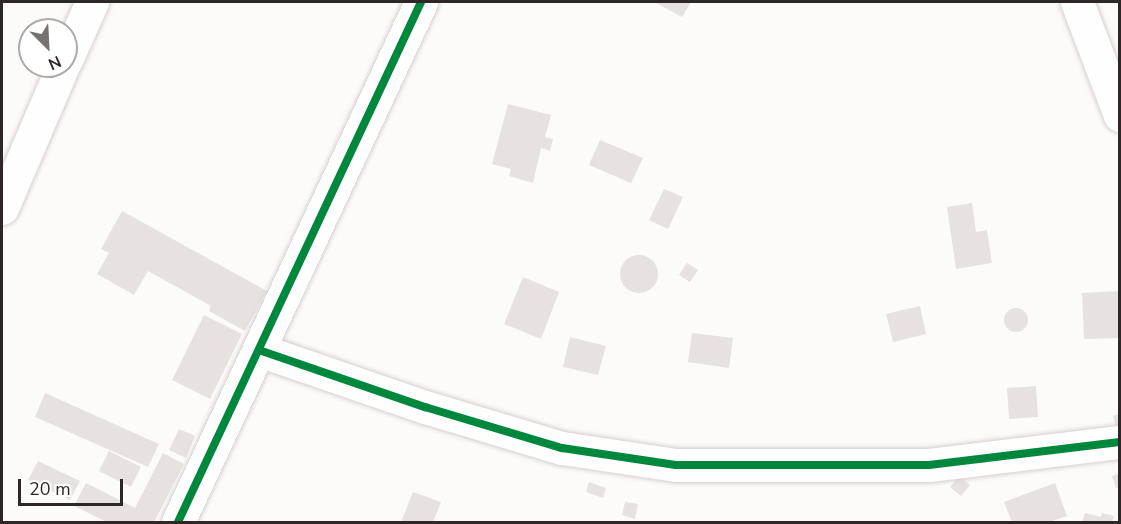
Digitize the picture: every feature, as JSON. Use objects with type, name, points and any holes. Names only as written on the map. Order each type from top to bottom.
[{"type":"main road","points":[[78,33],[92,2]]},
{"type":"main road","points":[[178,522],[421,2]]},
{"type":"main road","points":[[1077,2],[1119,115]]},
{"type":"main road","points":[[2,208],[58,78]]},
{"type":"main road","points":[[259,350],[425,407],[562,448],[676,465],[929,465],[1119,442]]},
{"type":"building","points":[[654,2],[691,2],[682,17]]},
{"type":"building","points":[[508,104],[551,115],[545,137],[553,139],[550,151],[541,148],[533,183],[509,176],[511,169],[492,164]]},
{"type":"building","points":[[600,140],[643,158],[631,183],[589,165]]},
{"type":"building","points":[[664,189],[683,197],[668,229],[649,220]]},
{"type":"building","points":[[972,203],[976,232],[987,230],[992,263],[956,269],[947,207]]},
{"type":"building","points":[[122,211],[267,291],[245,331],[209,311],[211,306],[148,271],[134,295],[97,274],[109,253],[101,249]]},
{"type":"building","points":[[639,255],[653,260],[658,274],[653,288],[639,293],[625,288],[620,274],[625,260]]},
{"type":"building","points":[[687,263],[698,270],[690,282],[679,275]]},
{"type":"building","points":[[523,277],[559,292],[541,339],[504,324]]},
{"type":"building","points":[[1120,291],[1120,338],[1084,339],[1082,293]]},
{"type":"building","points":[[920,306],[926,334],[893,342],[886,314]]},
{"type":"building","points":[[1016,308],[1024,312],[1028,320],[1024,328],[1016,332],[1008,328],[1004,320],[1008,312]]},
{"type":"building","points":[[204,315],[242,334],[210,399],[172,380]]},
{"type":"building","points":[[692,333],[733,338],[729,368],[688,362]]},
{"type":"building","points":[[570,337],[606,346],[598,375],[563,367]]},
{"type":"building","points":[[1036,386],[1038,417],[1009,419],[1007,388]]},
{"type":"building","points":[[45,393],[159,444],[148,467],[35,417]]},
{"type":"building","points":[[1120,414],[1120,430],[1117,430],[1113,416]]},
{"type":"building","points":[[179,429],[195,436],[186,458],[169,450]]},
{"type":"building","points":[[109,451],[141,467],[131,487],[99,471]]},
{"type":"building","points":[[163,453],[184,464],[154,522],[107,522],[74,506],[86,483],[135,508]]},
{"type":"building","points":[[38,461],[80,481],[70,500],[28,480]]},
{"type":"building","points":[[1120,473],[1120,488],[1116,488],[1112,476]]},
{"type":"building","points":[[959,476],[970,485],[961,496],[950,487]]},
{"type":"building","points":[[589,482],[606,488],[603,498],[586,492]]},
{"type":"building","points":[[1055,483],[1067,516],[1049,522],[1012,522],[1004,502]]},
{"type":"building","points":[[413,492],[441,502],[433,522],[401,522]]},
{"type":"building","points":[[625,502],[638,504],[635,519],[622,515]]},
{"type":"building","points":[[1085,513],[1101,517],[1102,513],[1114,516],[1112,522],[1082,522]]},
{"type":"cycle path","points":[[178,522],[421,2]]},
{"type":"cycle path","points":[[259,350],[425,407],[562,448],[676,465],[929,465],[1120,442]]}]
